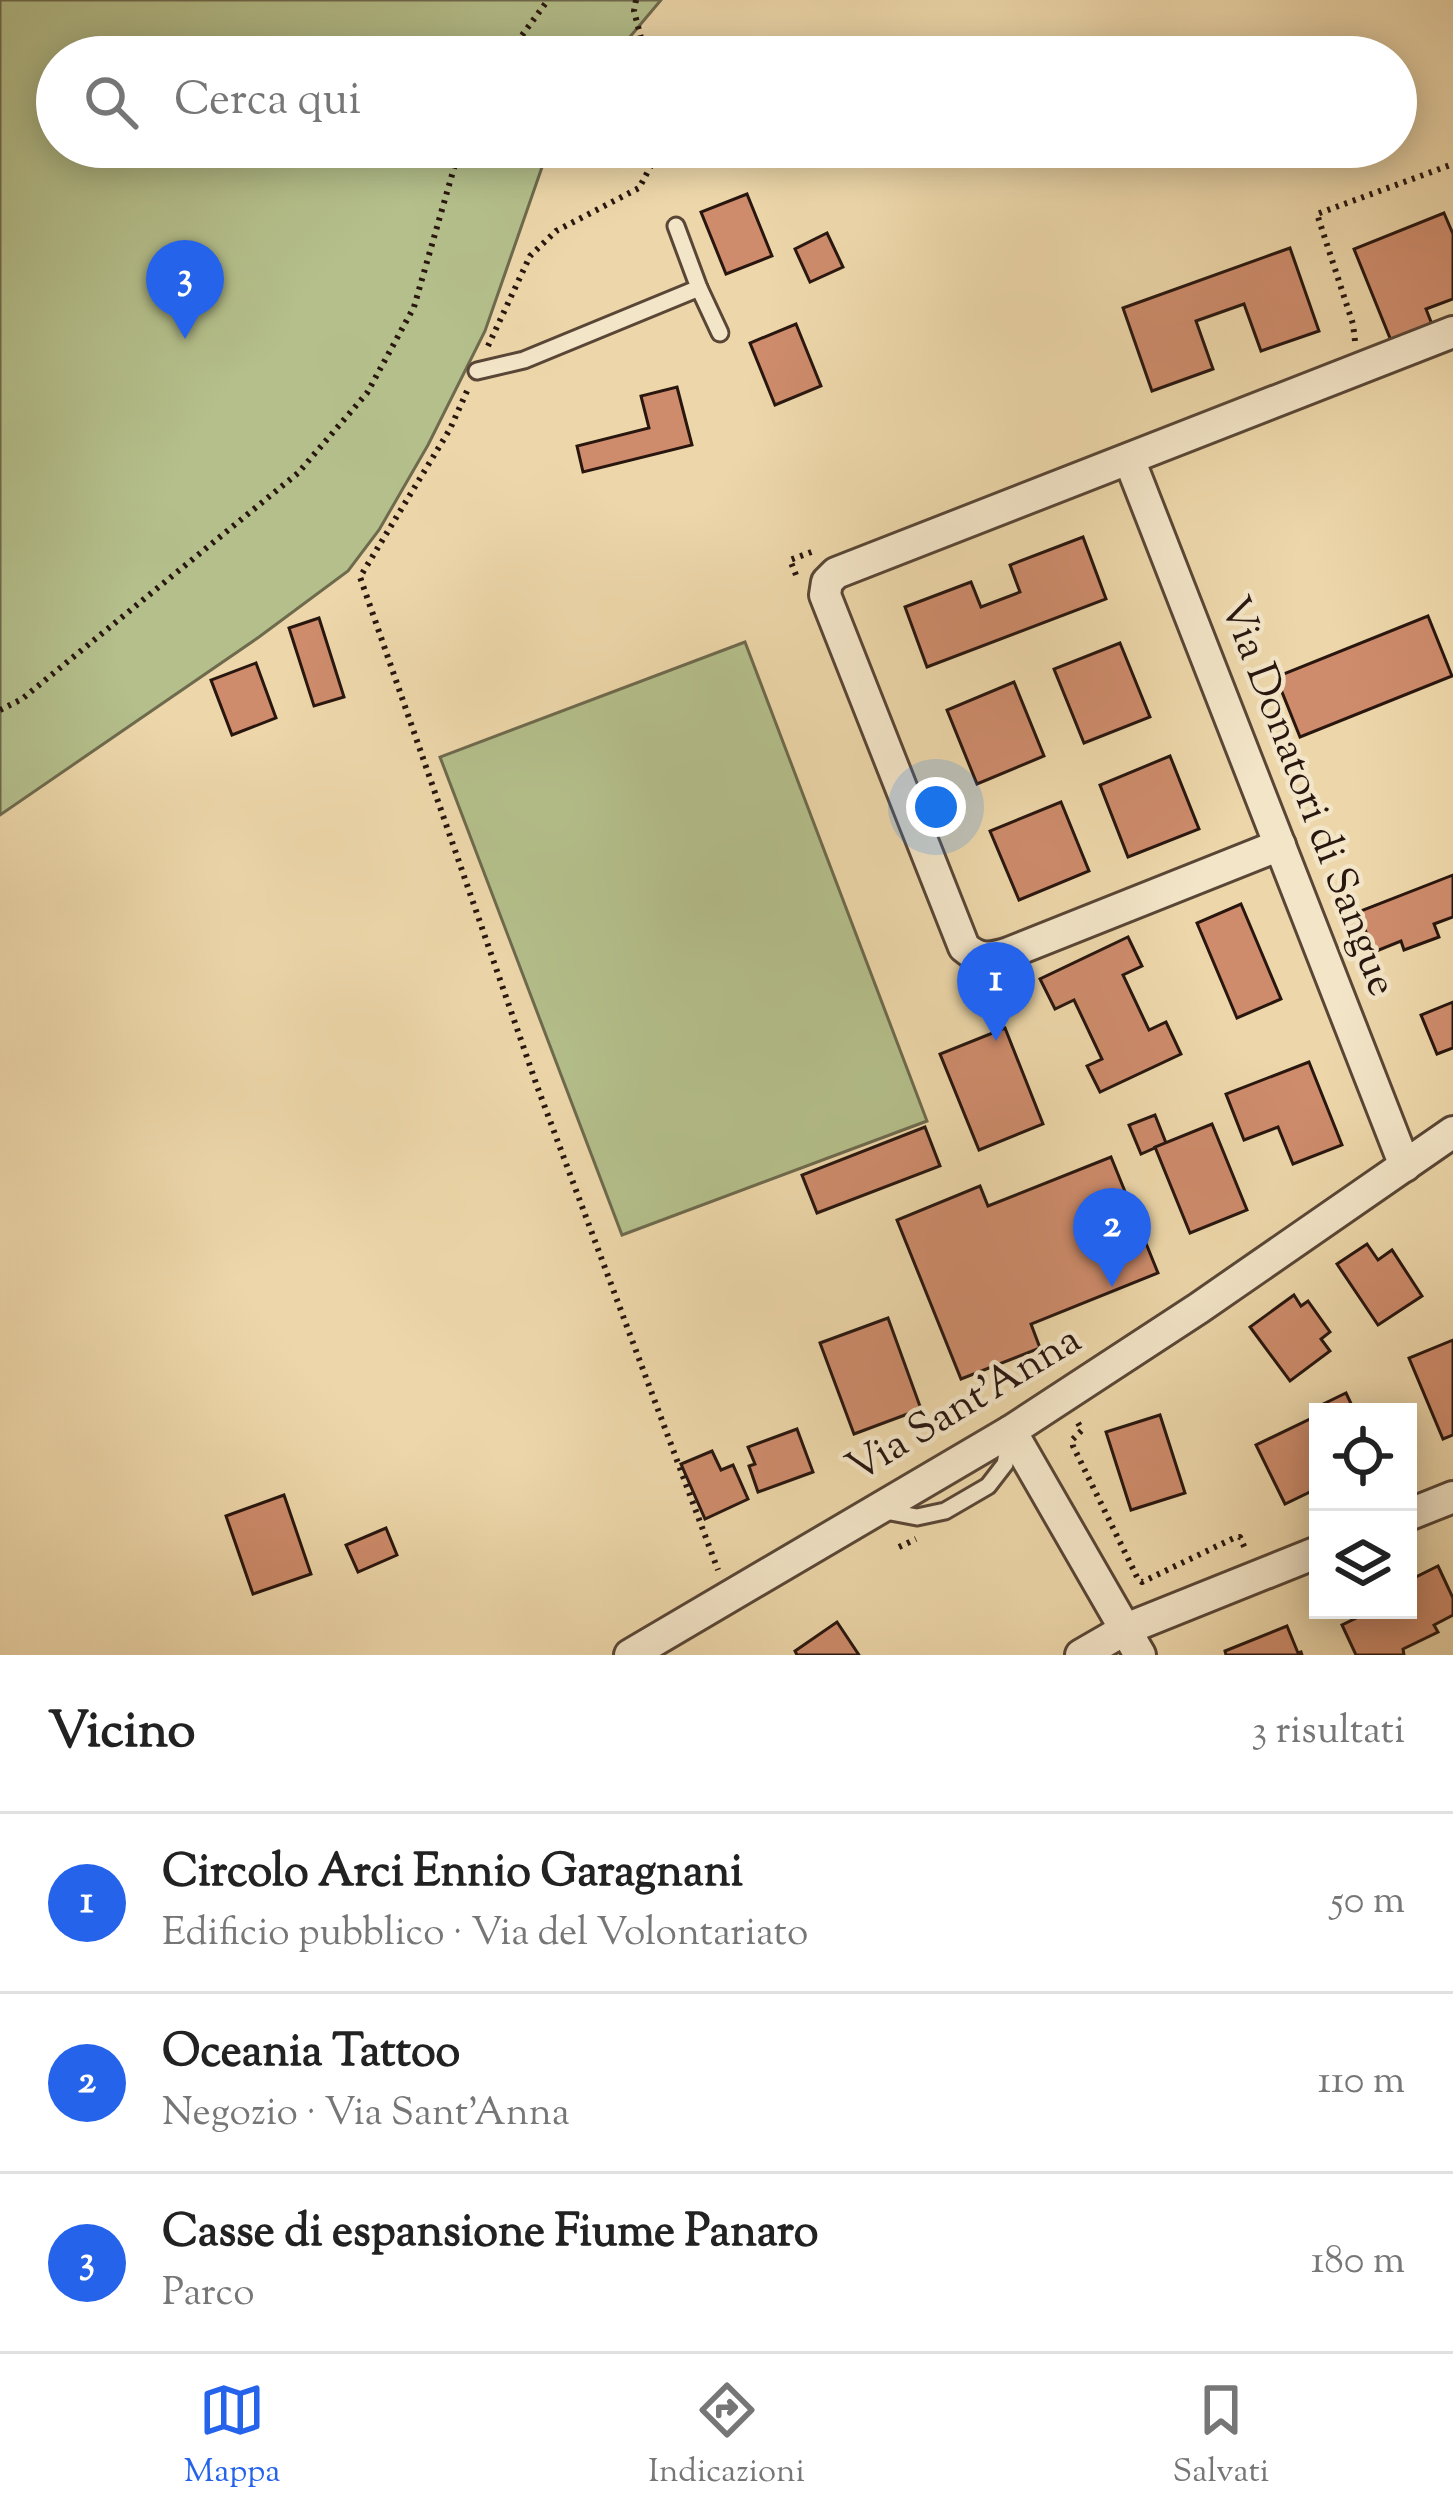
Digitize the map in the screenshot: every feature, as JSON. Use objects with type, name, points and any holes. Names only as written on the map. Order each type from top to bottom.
[{"type":"street","points":[[1280,845],[1009,953],[989,959],[975,956],[964,947],[833,617],[825,595],[827,583],[836,573],[1453,332]]},
{"type":"street","name":"Via Donatori di Sangue","points":[[1130,459],[1405,1166]]},
{"type":"street","name":"Via Sant'Anna","points":[[630,1655],[1011,1432],[1453,1132]]},
{"type":"street","points":[[1011,1432],[1133,1642]]},
{"type":"street","points":[[1417,1511],[1453,1497]]},
{"type":"street","points":[[1081,1655],[1133,1642],[1254,1577],[1309,1556]]},
{"type":"lane","points":[[676,226],[719,333]]},
{"type":"lane","points":[[476,371],[524,360],[699,288]]},
{"type":"path","points":[[521,36],[548,0]]},
{"type":"path","points":[[636,0],[641,36]]},
{"type":"path","points":[[1348,352],[1356,339],[1317,214],[1453,164]]},
{"type":"path","points":[[0,710],[22,699],[298,472],[367,394],[414,307],[454,168]]},
{"type":"path","points":[[650,168],[639,188],[556,231],[530,256],[450,429],[360,577],[538,1086],[728,1596]]},
{"type":"path","points":[[798,580],[790,560],[813,552]]},
{"type":"path","points":[[1064,1397],[1082,1430],[1072,1439],[1073,1446],[1138,1579],[1142,1582],[1240,1537],[1254,1577]]},
{"type":"green space","points":[[0,0],[661,0],[631,36],[36,36],[36,168],[542,168],[485,331],[428,445],[379,530],[348,571],[0,815]]},
{"type":"green space","points":[[745,642],[927,1121],[622,1235],[440,757]]},
{"type":"building","points":[[747,194],[772,256],[726,274],[701,212]]},
{"type":"building","points":[[1444,213],[1453,234],[1453,299],[1426,309],[1433,327],[1392,343],[1354,249]]},
{"type":"building","points":[[827,233],[843,267],[810,282],[795,249]]},
{"type":"building","points":[[1290,248],[1319,331],[1261,351],[1244,304],[1196,321],[1213,369],[1152,391],[1123,308]]},
{"type":"building","points":[[796,324],[821,386],[775,405],[750,343]]},
{"type":"building","points":[[677,387],[692,445],[583,472],[577,446],[649,428],[641,396]]},
{"type":"building","points":[[1083,537],[1106,599],[927,667],[905,607],[971,582],[981,607],[1020,592],[1010,565]]},
{"type":"building","points":[[1428,616],[1452,676],[1300,737],[1276,677]]},
{"type":"building","points":[[319,618],[344,697],[314,706],[289,628]]},
{"type":"building","points":[[1120,643],[1150,717],[1084,743],[1054,669]]},
{"type":"building","points":[[256,663],[276,718],[232,735],[211,680]]},
{"type":"building","points":[[1014,682],[1044,756],[977,784],[947,710]]},
{"type":"building","points":[[1170,756],[1199,829],[1128,857],[1100,785]]},
{"type":"building","points":[[1061,802],[1089,871],[1019,900],[990,831]]},
{"type":"building","points":[[1453,875],[1453,917],[1434,924],[1439,937],[1404,950],[1401,941],[1374,952],[1358,912]]},
{"type":"building","points":[[1241,904],[1281,999],[1237,1018],[1197,923]]},
{"type":"building","points":[[1128,937],[1142,966],[1123,975],[1149,1030],[1166,1022],[1181,1054],[1100,1092],[1087,1066],[1102,1059],[1074,1000],[1055,1009],[1040,979]]},
{"type":"building","points":[[1453,1002],[1453,1048],[1437,1054],[1421,1015]]},
{"type":"building","points":[[1005,1028],[1043,1124],[979,1150],[940,1054]]},
{"type":"building","points":[[1309,1062],[1342,1145],[1293,1164],[1278,1127],[1244,1140],[1226,1094]]},
{"type":"building","points":[[1155,1115],[1166,1143],[1141,1154],[1129,1125]]},
{"type":"building","points":[[1212,1124],[1247,1210],[1190,1233],[1155,1147]]},
{"type":"building","points":[[925,1127],[940,1166],[817,1213],[802,1175]]},
{"type":"building","points":[[1111,1157],[1158,1273],[1031,1324],[1040,1348],[961,1379],[897,1220],[980,1186],[988,1206]]},
{"type":"building","points":[[1367,1244],[1378,1260],[1392,1250],[1422,1296],[1378,1325],[1337,1264]]},
{"type":"building","points":[[1294,1295],[1301,1306],[1308,1301],[1330,1332],[1321,1339],[1330,1351],[1290,1381],[1250,1327]]},
{"type":"building","points":[[888,1318],[921,1409],[854,1434],[820,1343]]},
{"type":"building","points":[[1453,1340],[1453,1435],[1443,1439],[1409,1358]]},
{"type":"building","points":[[1346,1393],[1351,1403],[1325,1403]]},
{"type":"building","points":[[1160,1415],[1185,1493],[1131,1510],[1106,1432]]},
{"type":"building","points":[[1309,1419],[1309,1492],[1285,1504],[1256,1445]]},
{"type":"building","points":[[797,1429],[813,1472],[758,1492],[748,1447]]},
{"type":"building","points":[[712,1451],[721,1470],[733,1465],[748,1499],[705,1519],[681,1464]]},
{"type":"building","points":[[284,1495],[311,1574],[253,1594],[226,1516]]},
{"type":"building","points":[[386,1528],[397,1555],[358,1572],[346,1545]]},
{"type":"building","points":[[1438,1566],[1453,1598],[1453,1615],[1434,1625],[1438,1632],[1403,1649],[1404,1655],[1356,1655],[1342,1625],[1354,1619],[1417,1619],[1417,1576]]},
{"type":"building","points":[[837,1622],[859,1655],[797,1655],[795,1651]]},
{"type":"building","points":[[1287,1626],[1302,1655],[1226,1655],[1225,1651]]},
{"type":"place","name":"Casse di espansione Fiume Panaro","points":[[185,339]]},
{"type":"place","name":"Circolo Arci Ennio Garagnani","points":[[996,1041]]},
{"type":"place","name":"Oceania Tattoo","points":[[1112,1287]]}]
